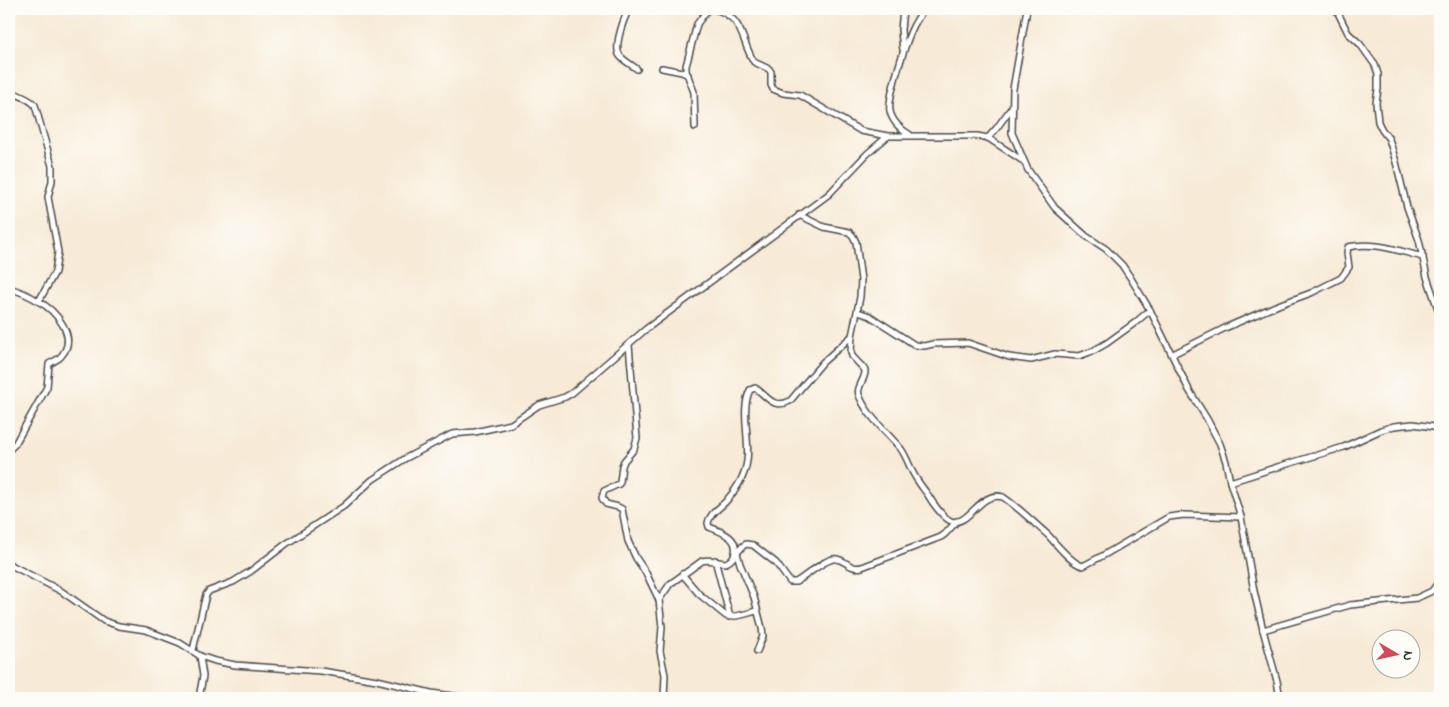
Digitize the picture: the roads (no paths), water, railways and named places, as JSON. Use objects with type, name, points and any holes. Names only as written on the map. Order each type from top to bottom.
[{"type":"street","points":[[629,9],[621,28],[618,50],[621,57],[637,69]]},
{"type":"street","points":[[695,127],[694,92],[686,66],[697,24],[708,9]]},
{"type":"street","points":[[714,9],[729,16],[737,24],[754,62],[770,69],[771,86],[773,89],[783,93],[800,95],[861,131],[888,136],[977,136],[988,138],[1023,161]]},
{"type":"street","points":[[903,9],[901,30],[903,52]]},
{"type":"street","points":[[912,135],[902,131],[889,110],[903,52],[913,26],[924,9]]},
{"type":"street","points":[[1027,9],[1013,89],[1012,133],[1023,161],[1034,180],[1055,208],[1086,236],[1106,249],[1122,265],[1150,310],[1189,390],[1220,444],[1241,517],[1263,630],[1280,698]]},
{"type":"street","points":[[1336,9],[1348,32],[1360,44],[1375,66],[1378,74],[1376,108],[1378,122],[1391,145],[1407,207],[1419,240],[1426,277],[1440,315]]},
{"type":"street","points":[[662,68],[682,72],[688,76]]},
{"type":"street","points":[[9,91],[34,102],[52,166],[52,181],[48,197],[58,261],[50,283],[39,301]]},
{"type":"street","points":[[988,138],[1012,106]]},
{"type":"street","points":[[193,650],[206,595],[209,591],[244,576],[286,544],[344,506],[372,480],[406,458],[452,434],[475,432],[511,424],[539,405],[572,393],[646,329],[829,194],[867,154],[888,136]]},
{"type":"street","points":[[799,215],[824,227],[849,232],[856,242],[861,280],[858,312],[851,347],[852,356],[865,370],[864,379],[858,392],[875,420],[901,450],[918,481],[949,520],[962,520],[993,495],[1003,497],[1048,536],[1074,562],[1083,566],[1113,551],[1169,517],[1184,515],[1241,517]]},
{"type":"street","points":[[1172,354],[1225,328],[1278,305],[1312,293],[1341,278],[1349,267],[1348,248],[1374,246],[1423,257]]},
{"type":"street","points":[[9,288],[39,301],[48,308],[64,326],[68,338],[62,356],[49,364],[47,387],[15,444],[9,450]]},
{"type":"street","points":[[858,312],[870,316],[915,345],[968,343],[1009,357],[1037,360],[1051,354],[1075,356],[1092,351],[1107,343],[1150,310]]},
{"type":"street","points":[[758,651],[763,634],[757,610],[735,555],[735,545],[731,537],[709,526],[708,523],[711,515],[726,502],[745,472],[748,448],[746,412],[750,390],[758,389],[766,399],[775,404],[790,401],[823,362],[852,336]]},
{"type":"street","points":[[629,345],[637,432],[636,443],[634,449],[624,461],[619,484],[604,491],[602,498],[606,504],[622,509],[628,541],[659,600],[662,627],[660,651],[665,675],[664,698]]},
{"type":"street","points":[[1230,482],[1344,447],[1394,426],[1413,424],[1440,428]]},
{"type":"street","points":[[659,600],[670,584],[702,561],[728,562],[745,545],[753,545],[776,563],[786,578],[794,583],[830,559],[836,558],[851,567],[858,568],[945,534],[957,521]]},
{"type":"street","points":[[715,560],[730,617]]},
{"type":"street","points":[[9,564],[61,591],[104,621],[119,626],[146,630],[180,643],[200,656],[216,661],[235,665],[321,671],[349,675],[431,693],[467,698]]},
{"type":"street","points":[[682,574],[699,594],[726,616],[730,617],[757,610]]},
{"type":"street","points":[[1263,630],[1350,605],[1417,598],[1432,591],[1440,580]]},
{"type":"street","points":[[200,656],[203,676],[200,698]]}]
